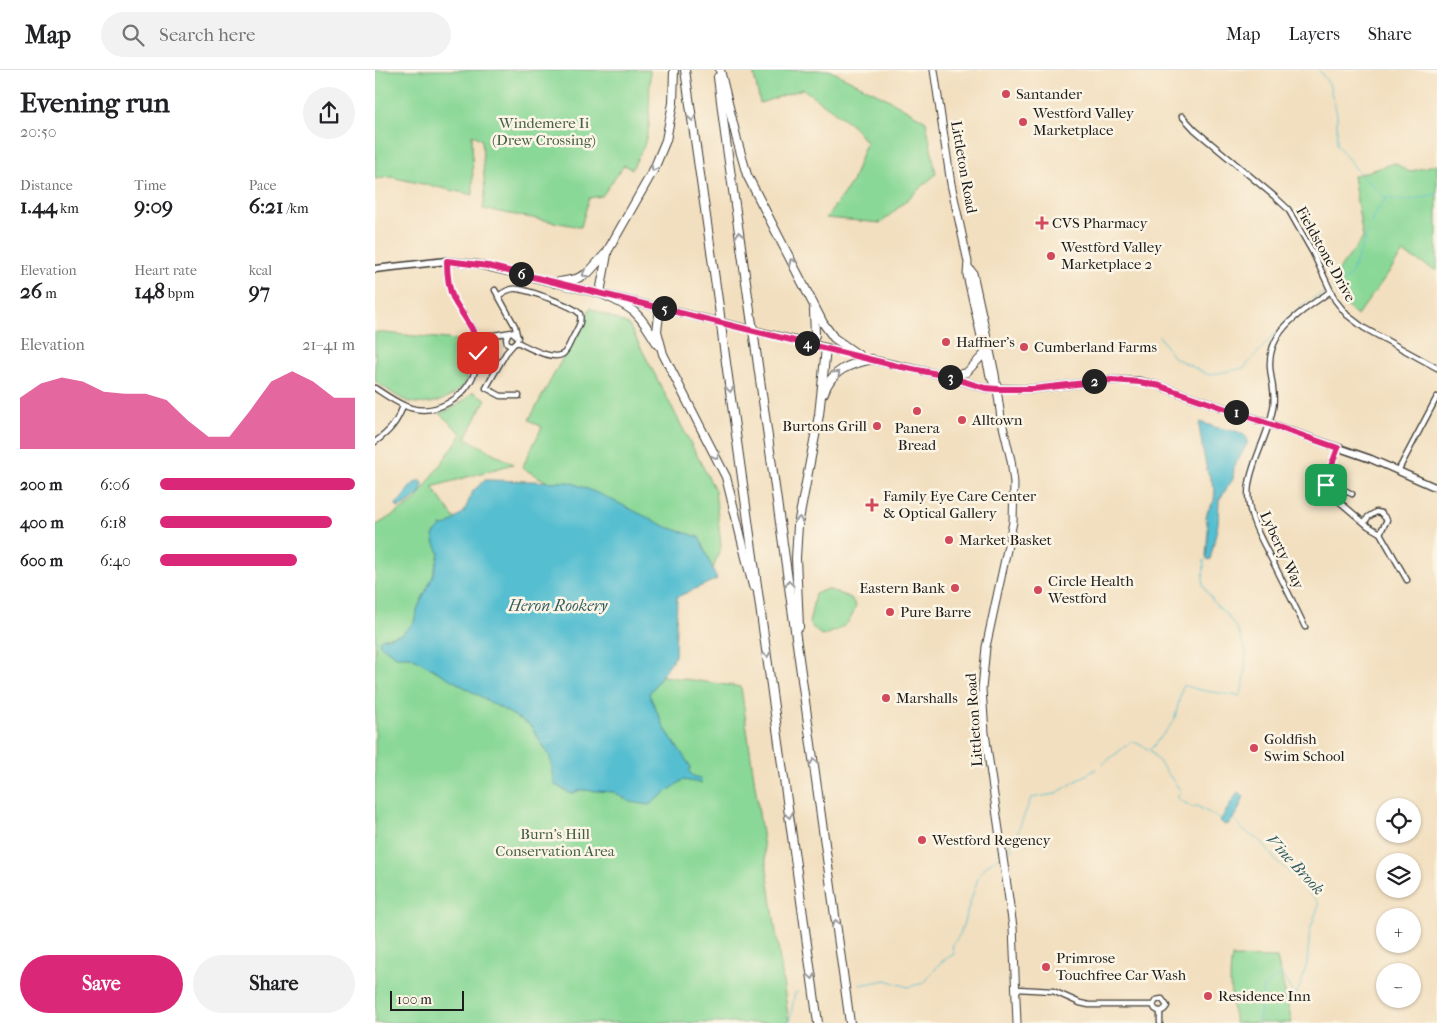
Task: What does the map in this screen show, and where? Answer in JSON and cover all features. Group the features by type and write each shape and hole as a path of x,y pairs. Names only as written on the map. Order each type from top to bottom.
{"highway":[{"path":"555,282 576,279 588,273 607,252 661,154 671,116 674,70"},
{"path":"685,70 818,1023"},
{"path":"719,70 747,175 823,323 834,338 860,356"},
{"path":"719,70 725,134 850,1023"},
{"path":"607,252 600,294 634,310 648,327 726,477 762,623"},
{"path":"811,344 815,335 814,306"},
{"path":"660,308 657,331 661,350"},
{"path":"799,656 796,558 798,525 820,407 826,348"},
{"path":"820,407 825,389 841,368 872,359"}],"main road":[{"name":"Littleton Road","path":"934,70 953,193 995,374 1013,473 1014,514 1007,555 985,647 982,689 985,733 1013,927 1017,1023"},
{"path":"375,269 447,261 476,264 943,375 985,388 1033,389 1111,380 1140,382 1160,386 1338,448 1437,488"},
{"name":"Littleton Road","path":"969,268 967,275 990,376 997,389"},
{"path":"943,375 966,373 985,354"}],"street":[{"name":"Fieldstone Drive","path":"1182,116 1195,130 1274,196 1287,210 1300,228 1340,308 1359,324 1437,368"},
{"path":"375,388 403,406 418,409 437,408 459,396 470,382 477,365 476,338 450,290 447,277 447,261"},
{"path":"493,336 552,356 561,354 566,350 580,324 579,314 572,307 519,289 509,290 498,296"},
{"path":"495,290 516,329 517,335 515,343 506,352 486,388 501,396 519,396"},
{"name":"Lyberty Way","path":"1305,627 1257,529 1248,503 1248,490 1250,476 1274,406 1270,368 1272,346 1294,316 1331,292"},
{"path":"506,352 506,337 512,325 510,319"},
{"path":"476,338 509,333 517,335"},
{"path":"1398,471 1437,397"},
{"path":"375,442 389,431 397,421 403,406"},
{"path":"1338,448 1327,480 1327,488 1330,494 1380,533 1407,580"},
{"path":"1327,480 1352,494"},
{"path":"1365,522 1368,516 1376,512 1381,513 1387,520 1380,533"},
{"path":"1017,989 1053,991 1089,1005 1153,1005 1159,999 1164,1000 1167,1006 1164,1010 1160,1011"},
{"path":"1153,1005 1155,1009 1160,1011"},
{"path":"1160,1011 1160,1023"}],"green space":[{"name":"Windemere Ii (Drew Crossing)","path":"375,70 650,70 649,127 644,146 632,169 624,165 602,196 589,198 581,227 483,209 485,195 482,140 472,134 473,195 391,177 375,179"},
{"path":"753,70 829,70 886,98 926,121 936,174 881,223 826,218 852,182 866,142 851,124 803,89 760,103"},
{"path":"1395,163 1409,172 1437,164 1437,271 1403,253 1357,316 1340,300 1331,280 1363,238 1353,176"},
{"path":"590,308 629,325 715,490 721,546 712,572 522,468 542,427 529,420"},
{"path":"375,332 457,340 467,381 447,398 439,401 422,404 404,400 375,381"},
{"name":"Burn’s Hill Conservation Area","path":"473,392 486,399 466,438 513,464 432,487 515,604 480,650 741,687 789,1023 375,1023 375,526 414,502 462,434 439,413 457,405"},
{"path":"827,589 851,598 856,606 847,623 822,636 809,624 815,594"},
{"path":"1232,957 1277,958 1292,1023 1235,1023 1230,974"}],"water":[{"path":"1200,422 1236,431 1247,438 1247,444 1234,467 1233,479 1219,500 1218,524 1210,560 1206,556 1208,530 1206,517 1214,501 1215,489 1207,470 1199,426"},
{"path":"420,480 423,483 418,496 398,508 396,504 413,484"},
{"name":"Heron Rookery","path":"485,480 570,482 602,495 667,527 699,537 717,579 677,597 675,656 649,694 664,727 691,767 689,771 693,776 700,778 701,783 683,780 649,805 630,802 614,792 581,790 571,794 555,785 550,757 530,725 410,656 396,656 379,644 381,639 402,634 414,622 418,607 433,576 439,553 433,535 441,526 448,525 464,512 473,491"},
{"path":"1238,792 1244,796 1239,809 1230,823 1225,825 1220,821"}],"waterway":[{"path":"1319,70 1329,84 1337,114 1337,145 1357,170 1386,198 1404,201 1437,194"},
{"path":"1331,288 1350,276 1375,214 1386,198"},
{"path":"1159,336 1173,357 1209,375 1244,368 1299,307 1327,290"},
{"path":"1151,749 1174,721 1183,685 1200,690 1240,696 1244,683 1246,651 1237,629 1226,614 1216,605 1203,585 1204,560"},
{"path":"375,640 379,641"},
{"name":"Vine Brook","path":"1103,764 1132,741 1150,750 1181,791 1177,798 1192,807 1197,806 1220,819"},
{"name":"Vine Brook","path":"1007,852 1012,849 1009,842 1015,839 1031,798 1055,794 1096,769"},
{"name":"Vine Brook","path":"1233,819 1240,828 1263,843 1275,860 1298,879 1319,904 1310,930 1307,963 1295,997 1281,973 1263,988 1259,1023"},
{"name":"Vine Brook","path":"860,985 886,980 908,987 924,983 941,962 954,954 952,946 960,934 979,875 988,864 1000,857"},
{"name":"Vine Brook","path":"789,1023 795,993 798,992"}],"place":[{"name":"Santander","path":"1006,94"},
{"name":"Westford Valley Marketplace","path":"1023,122"},
{"name":"CVS Pharmacy","path":"1042,223"},
{"name":"Westford Valley Marketplace 2","path":"1051,256"},
{"name":"Haffner's","path":"946,342"},
{"name":"Cumberland Farms","path":"1024,347"},
{"name":"Panera Bread","path":"917,411"},
{"name":"Alltown","path":"962,420"},
{"name":"Burtons Grill","path":"877,426"},
{"name":"Family Eye Care Center & Optical Gallery","path":"872,505"},
{"name":"Market Basket","path":"949,540"},
{"name":"Eastern Bank","path":"955,588"},
{"name":"Circle Health Westford","path":"1038,590"},
{"name":"Pure Barre","path":"890,612"},
{"name":"Marshalls","path":"886,698"},
{"name":"Goldfish Swim School","path":"1254,748"},
{"name":"Westford Regency","path":"922,840"},
{"name":"Primrose Touchfree Car Wash","path":"1046,967"},
{"name":"Residence Inn","path":"1208,996"}],"route":[{"path":"478,353 474,330 455,302 450,290 447,277 447,261 488,266 897,366 943,375 985,388 1033,389 1123,379 1160,386 1338,448 1327,477 1326,485"}]}
